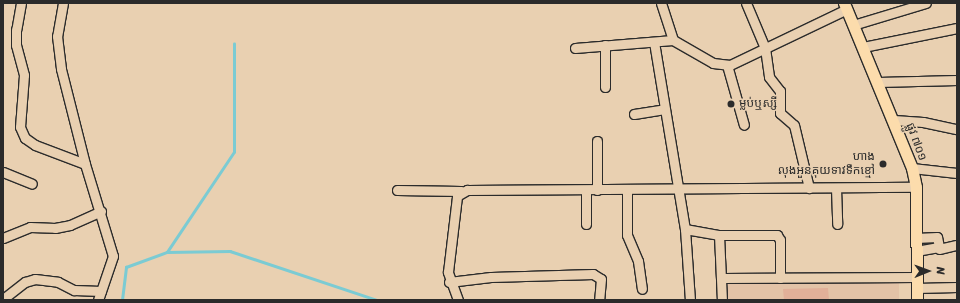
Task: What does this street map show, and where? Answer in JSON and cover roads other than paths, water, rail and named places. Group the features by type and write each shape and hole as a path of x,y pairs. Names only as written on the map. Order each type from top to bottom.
{"main road":[{"name":"ផ្លូវ ៧០១","path":"846,6 894,120 912,168 916,187 917,300"}],"street":[{"path":"21,3 16,30 16,44 24,75 20,127 24,138 35,145 85,164"},
{"path":"3,299 25,282 35,280 58,282 74,290 100,296 113,256 101,210 85,164 61,69 57,36 63,3"},
{"path":"661,3 673,40"},
{"path":"746,3 765,48 769,77 777,85 782,98 780,113 794,125 809,188"},
{"path":"853,25 926,3"},
{"path":"575,48 673,40 713,63 727,65 765,48 846,6"},
{"path":"863,47 957,28"},
{"path":"654,42 685,229 690,300"},
{"path":"605,45 605,87"},
{"path":"727,65 744,125"},
{"path":"878,82 957,80"},
{"path":"634,114 665,109"},
{"path":"894,120 923,122 957,129"},
{"path":"597,141 597,190"},
{"path":"912,168 957,173"},
{"path":"3,172 32,184"},
{"path":"397,190 678,190 916,187"},
{"path":"836,188 837,224"},
{"path":"586,190 586,224"},
{"path":"627,190 627,235 638,261 642,289"},
{"path":"458,300 449,282 457,196 461,191"},
{"path":"3,238 30,227 55,228 70,224 101,210"},
{"path":"685,229 720,235 777,235 780,240 780,278"},
{"path":"720,235 722,300"},
{"path":"916,238 937,237 939,249"},
{"path":"916,251 939,249 957,245"},
{"path":"449,282 490,277 593,274 601,279 599,300"},
{"path":"722,278 916,282 957,287"}],"waterway":[{"path":"167,252 234,152 234,44"},
{"path":"122,300 126,267 167,252 230,251 377,300"}],"place":[{"name":"ម្លប់ឬស្សី","path":"731,104"},
{"name":"ហាង លុងអួនគុយទាវទឹកខ្មៅ","path":"883,164"}]}
